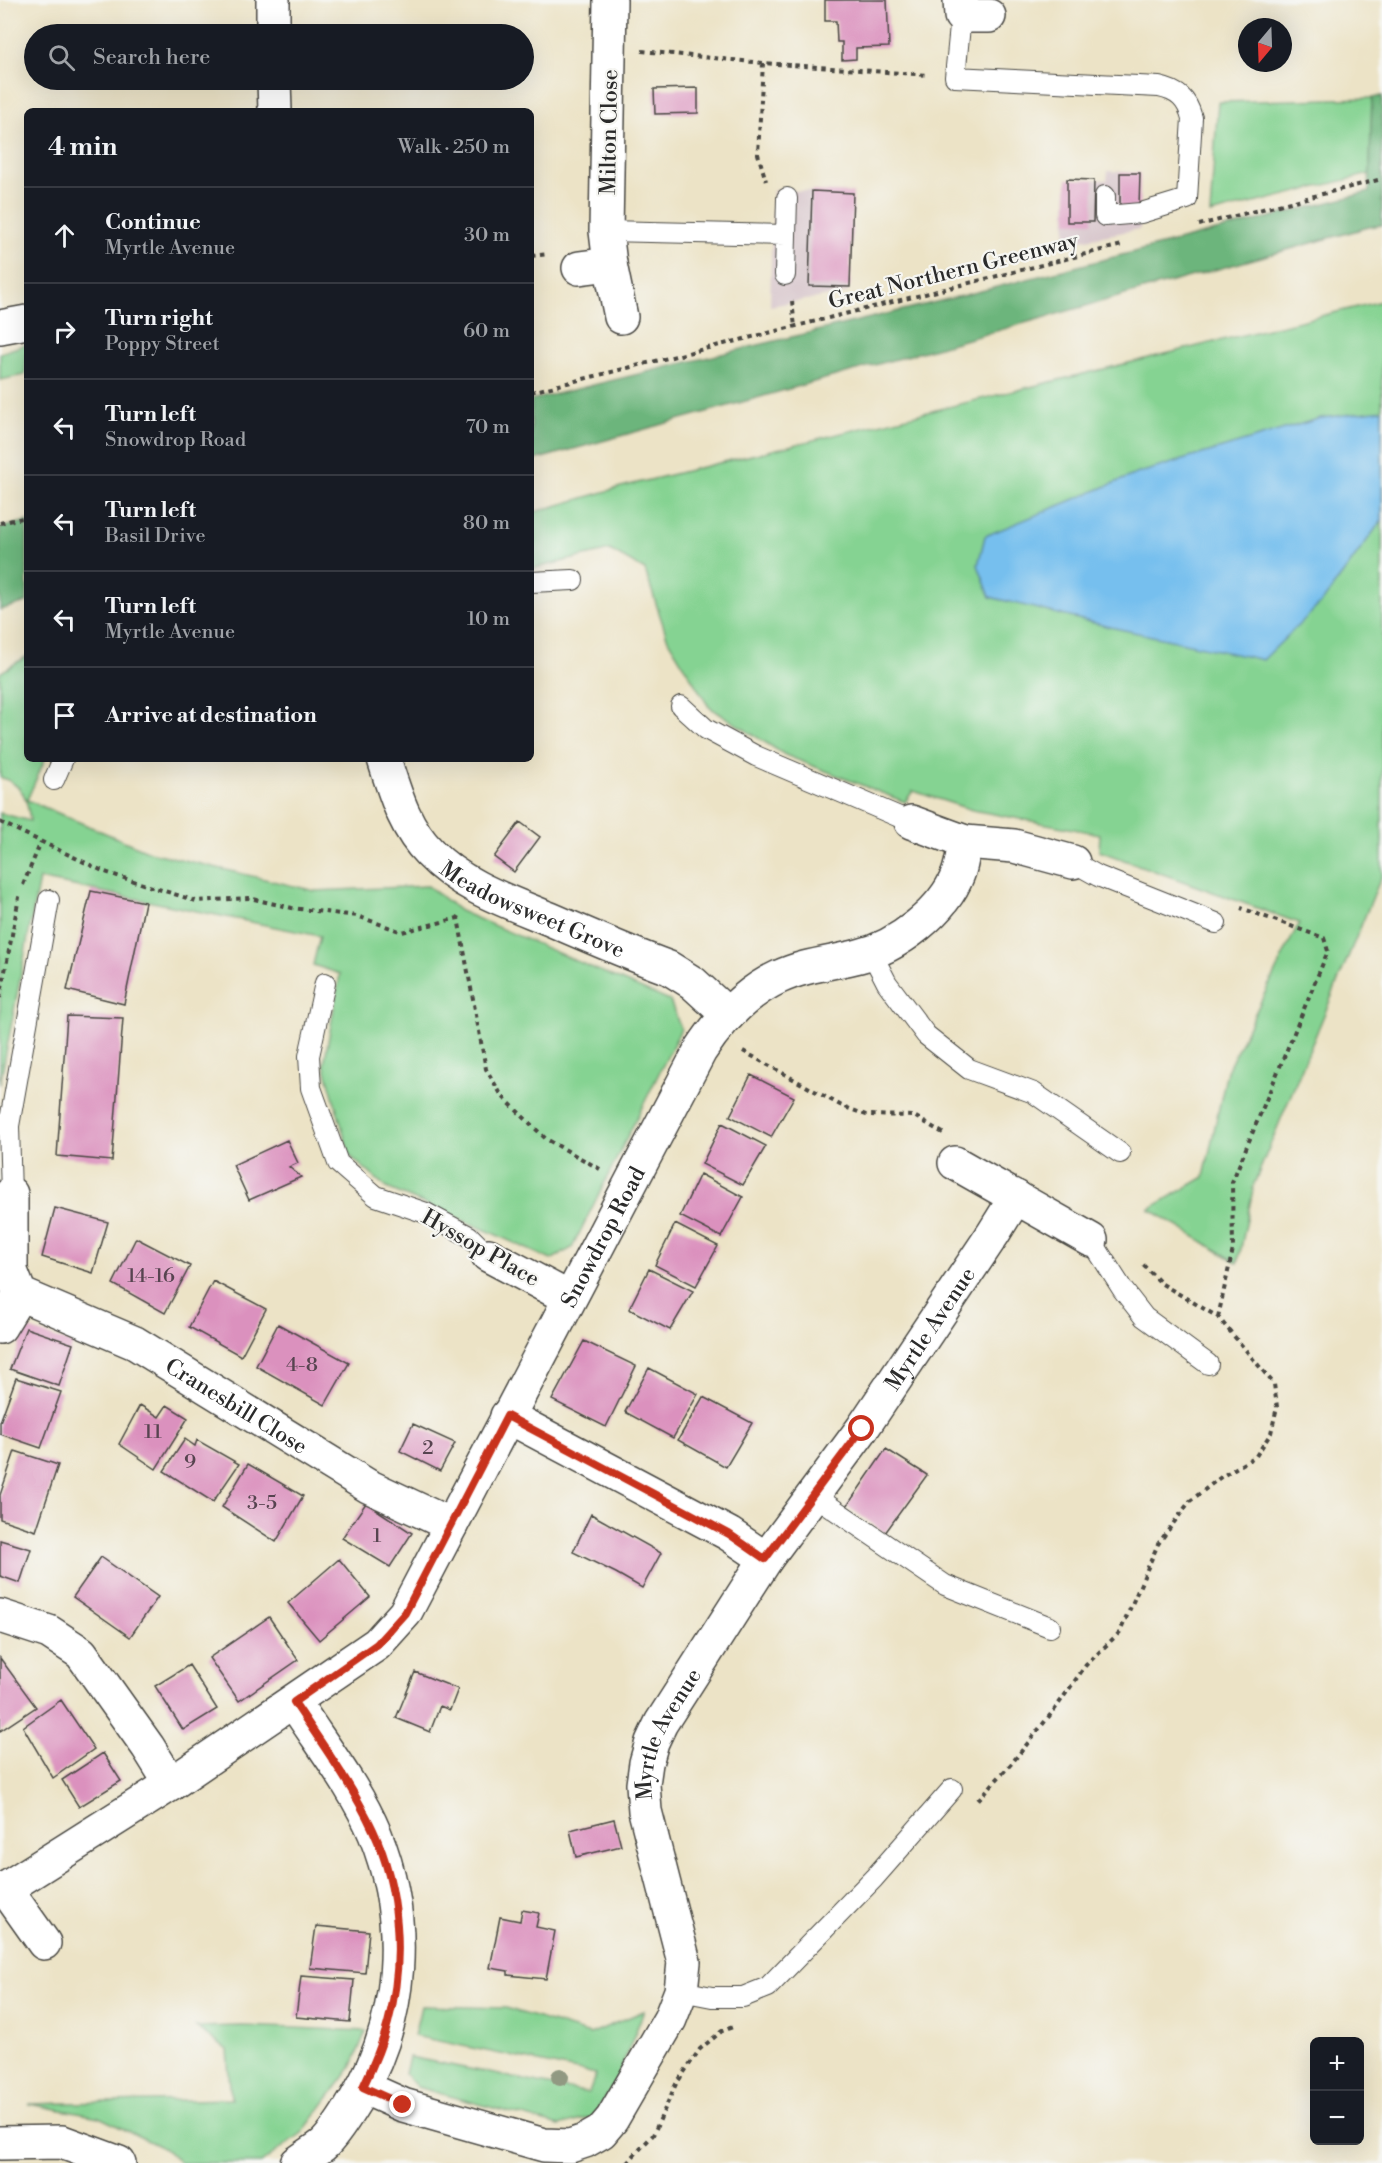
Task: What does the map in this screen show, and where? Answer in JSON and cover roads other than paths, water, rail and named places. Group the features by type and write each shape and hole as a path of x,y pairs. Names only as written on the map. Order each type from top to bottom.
{"street":[{"path":"273,0 273,24"},
{"name":"Milton Close","path":"610,0 606,231 595,266 621,317"},
{"path":"274,90 275,108"},
{"path":"0,327 24,322"},
{"name":"Meadowsweet Grove","path":"385,762 399,806 423,845 445,867 495,896 669,968 693,983 721,1022"},
{"path":"911,822 965,842 1014,846 1073,862"},
{"name":"Snowdrop Road","path":"3,1890 129,1812 377,1644 405,1613 700,1051 721,1022 752,993 778,978 807,966 861,956 906,934 926,918 944,898 958,874 965,842"},
{"path":"950,1148 1016,1197 1091,1240"},
{"path":"0,1327 20,1294 11,1271 11,1194"},
{"name":"Myrtle Avenue","path":"363,2087 403,2105 544,2145 571,2155 601,2132 612,2119 670,2019 681,1991 684,1962 645,1811 643,1784 652,1742 661,1723 765,1559 862,1429 987,1244 1016,1197"},
{"name":"Hyssop Place","path":"488,1255 569,1298"},
{"name":"Cranesbill Close","path":"20,1294 135,1343 368,1486 451,1525"},
{"path":"507,1416 729,1534 765,1559"},
{"path":"0,1616 49,1632 81,1653 148,1747 171,1784"},
{"path":"294,1702 357,1798 374,1833 387,1870 395,1908 398,1948 389,2021 378,2055 363,2087 345,2116 323,2144 297,2163"},
{"path":"3,1890 44,1943"},
{"path":"0,2143 62,2142 119,2163"}],"lane":[{"path":"970,10 955,77 1159,87 1172,90 1189,105 1192,118 1187,199 1142,213 1105,216 1105,196"},
{"path":"785,275 787,198"},
{"path":"606,231 786,235"},
{"path":"534,582 573,580"},
{"path":"681,706 706,729 756,756 911,822"},
{"path":"54,780 62,762"},
{"path":"1073,862 1098,876 1216,923"},
{"path":"11,1194 9,1126 49,900"},
{"path":"871,952 887,983 926,1035 934,1042 969,1069 1034,1094 1120,1153"},
{"name":"Hyssop Place","path":"325,983 309,1056 311,1088 338,1163 376,1196 426,1213 469,1236 488,1255"},
{"path":"1091,1240 1123,1290 1144,1317 1208,1364"},
{"path":"813,1495 945,1585 1050,1627"},
{"path":"681,1991 712,1997 743,1997 768,1987 874,1878 952,1789"}],"water":[{"path":"1382,410 1382,520 1323,601 1263,660 1110,627 990,597 978,565 985,536 1136,474 1321,418"}]}
